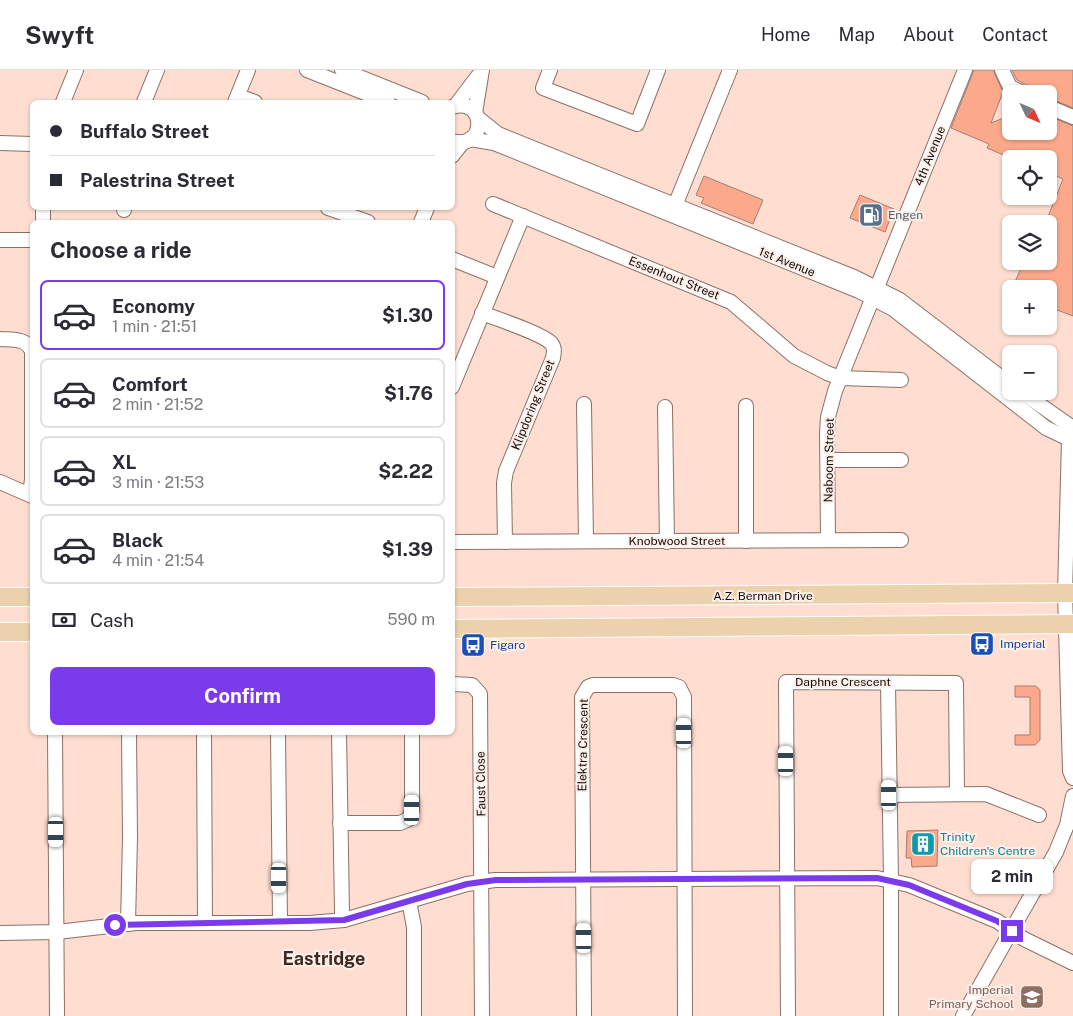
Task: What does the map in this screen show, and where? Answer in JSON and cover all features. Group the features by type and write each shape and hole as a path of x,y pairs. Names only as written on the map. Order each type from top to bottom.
{"main road":[{"name":"A.Z. Berman Drive","path":"455,597 950,596 1069,593"},
{"path":"0,597 30,597"},
{"path":"455,629 1069,625"},
{"path":"0,632 30,632"}],"street":[{"path":"64,100 76,70"},
{"path":"145,100 157,70"},
{"path":"237,99 248,70"},
{"path":"307,70 383,100"},
{"path":"342,70 417,100"},
{"path":"550,70 542,88 637,124 658,70"},
{"path":"673,210 730,70"},
{"name":"4th Avenue","path":"874,293 965,70"},
{"path":"1002,70 1009,85"},
{"path":"455,105 482,71"},
{"path":"455,152 462,141 478,131 477,115 482,71"},
{"name":"1st Avenue","path":"455,106 467,106 498,134 673,210 874,293 900,300 1002,378"},
{"path":"1058,111 1073,117"},
{"name":"1st Avenue","path":"462,141 494,143 673,210"},
{"path":"0,142 30,144"},
{"name":"Essenhout Street","path":"493,204 731,302 794,356 840,378"},
{"path":"335,210 363,220"},
{"path":"455,380 522,216"},
{"path":"0,240 30,240"},
{"path":"455,260 497,277"},
{"name":"1st Avenue","path":"874,293 1046,428 1072,434"},
{"name":"Naboom Street","path":"828,540 828,417 840,378 874,293"},
{"name":"Klipdoring Street","path":"482,314 542,337 551,343 554,351 553,358 506,471 504,483 505,542"},
{"path":"0,340 21,340 30,347"},
{"path":"840,378 901,380"},
{"path":"1031,400 1072,434 1069,625 1070,771 1073,778"},
{"path":"584,404 586,541"},
{"path":"746,406 746,541"},
{"path":"665,407 667,542"},
{"path":"828,460 901,460"},
{"path":"0,482 30,494"},
{"name":"Knobwood Street","path":"455,542 901,540"},
{"name":"Daphne Crescent","path":"787,879 786,682 956,683 957,794"},
{"path":"888,683 891,880 890,1016"},
{"name":"Faust Close","path":"455,684 466,684 475,687 480,694 482,1016"},
{"name":"Elektra Crescent","path":"583,880 584,692 593,685 664,685 679,687 684,697 686,879"},
{"path":"56,735 56,1016"},
{"path":"128,924 130,837 129,735"},
{"path":"204,735 205,922"},
{"path":"278,735 280,922"},
{"path":"338,735 342,912 344,920"},
{"path":"340,823 400,823 409,819 412,810 412,735"},
{"path":"889,795 993,795 1039,815"},
{"path":"963,1016 1056,852 1067,825 1073,796"},
{"path":"685,1016 686,879"},
{"path":"787,879 788,1016"},
{"path":"0,933 57,932 128,924 344,920 467,884 496,880 891,880 909,885 997,921 1073,963"},
{"path":"583,880 584,1016"},
{"path":"409,902 414,927 414,1016"}],"building":[{"path":"974,70 993,70 1002,90 1002,95 991,123 1002,119 1002,140 1058,140 1058,120 1073,126 1073,316 1057,310 1057,280 1016,280 1020,270 1057,270 1057,215 1049,215 1053,205 1057,205 1057,194 1063,179 1057,176 1057,150 1002,150 1002,154 987,148 989,144 951,128"},
{"path":"1012,70 1073,70 1073,108 1058,102 1058,85 1027,85 1017,80"},
{"path":"704,176 763,200 753,224 701,203 704,198 696,195"},
{"path":"860,195 894,209 885,232 850,218"},
{"path":"1015,686 1036,686 1040,690 1040,740 1035,745 1015,745 1015,735 1030,735 1030,697 1015,697"},
{"name":"Trinity Children's Centre","path":"938,830 937,866 912,867 911,858 906,858 907,831"}],"place":[{"name":"Engen","path":"871,215"},
{"name":"Imperial","path":"982,644"},
{"name":"Figaro","path":"473,645"},
{"name":"Trinity Children's Centre","path":"923,844"},
{"name":"Imperial Primary School","path":"1032,997"}],"district":[{"name":"Eastridge","path":"324,958"}],"route":[{"path":"115,925 205,922 326,922 344,920 467,884 496,880 877,878 909,885 997,921 1012,931"}]}
